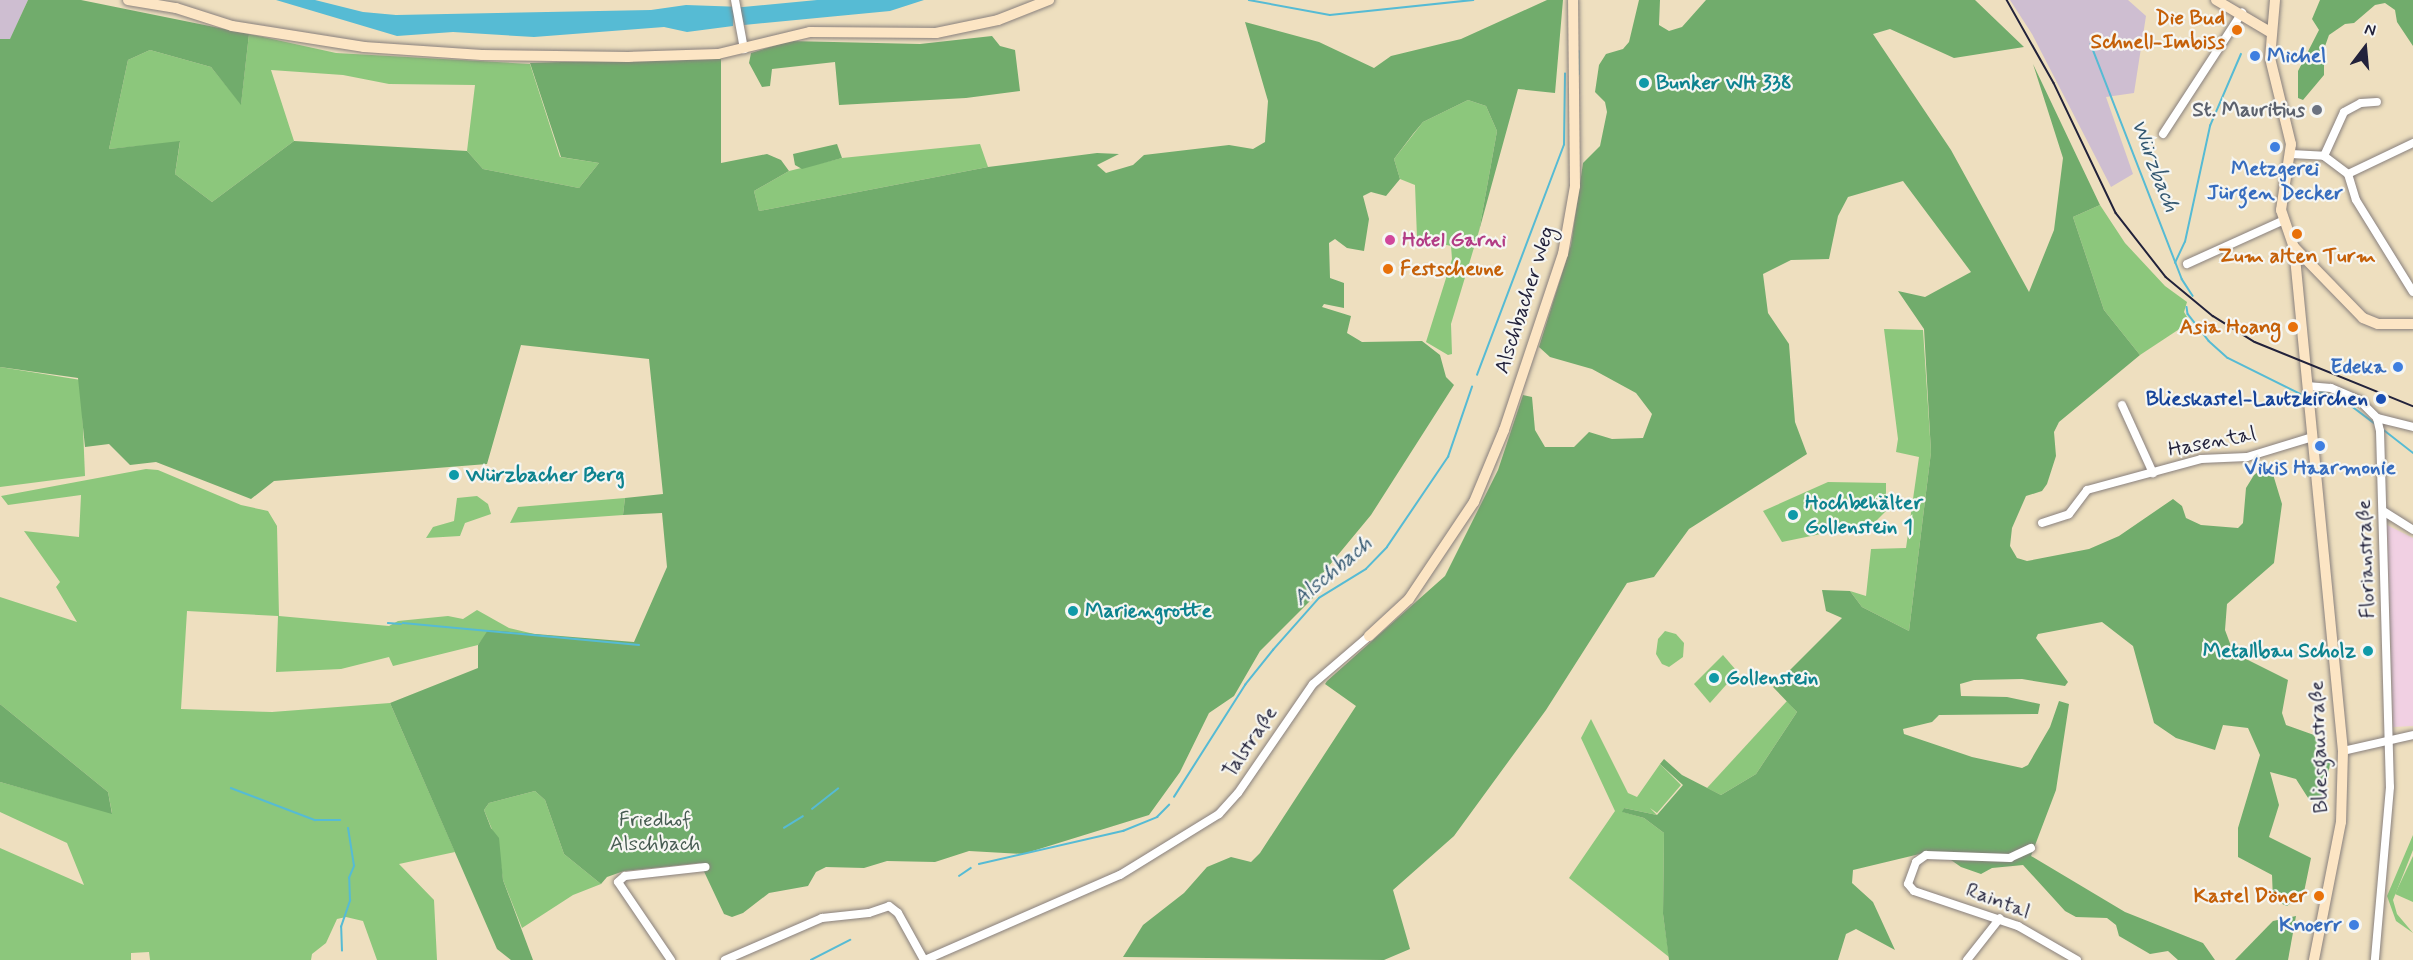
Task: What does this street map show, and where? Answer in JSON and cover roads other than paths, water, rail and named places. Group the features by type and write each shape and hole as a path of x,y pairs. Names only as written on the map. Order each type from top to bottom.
{"main road":[{"path":"128,0 156,2 232,26 327,43 414,52 651,57 698,56 744,49 810,32 936,33 998,20 1049,0"},
{"name":"Alschbacher Weg","path":"1504,430 1563,254 1573,209 1573,0"},
{"path":"2216,0 2270,32"},
{"path":"2275,0 2270,32 2271,67 2290,133 2291,154 2281,200 2282,221 2294,247 2363,318 2378,324 2413,324"},
{"path":"2242,14 2272,18"},
{"name":"Bliesgaustraße","path":"2294,247 2343,751 2341,822 2314,960"},
{"path":"2297,276 2305,268 2315,268"},
{"name":"Talstraße","path":"1369,636 1409,598 1448,545 1484,482 1504,430"}],"street":[{"path":"735,1 744,49"},
{"path":"2163,134 2242,14"},
{"path":"2324,156 2344,112 2361,103 2377,102"},
{"path":"2348,174 2413,143"},
{"path":"2291,154 2324,156 2348,174 2356,200 2413,292"},
{"path":"2187,264 2282,221"},
{"path":"2307,386 2351,395 2379,424 2413,427"},
{"name":"Hasental","path":"2122,405 2153,473"},
{"name":"Florianstraße","path":"2375,960 2388,817 2389,743 2379,424"},
{"name":"Hasental","path":"2042,523 2069,514 2087,490 2201,459 2247,457 2313,437"},
{"path":"2383,511 2413,530"},
{"name":"Talstraße","path":"928,959 1120,875 1219,814 1238,794 1313,684 1369,636"},
{"path":"2343,751 2389,743 2413,735"},
{"name":"Raintal","path":"2031,848 2010,858 1926,855 1916,862 1908,881 1914,891 2000,918 2077,960"},
{"path":"672,960 618,882 625,876 705,867"},
{"path":"725,960 822,918 868,913 889,906 898,913 928,959"},
{"path":"1967,960 2000,918"}],"water":[{"path":"276,0 315,0 363,12 396,15 651,10 686,5 743,7 817,0 924,0 890,11 744,25 741,13 734,13 733,26 687,32 664,27 534,37 453,32 397,36"}],"waterway":[{"name":"Würzbach","path":"1249,0 1330,15 1473,0"},
{"name":"Würzbach","path":"2091,44 2182,279 2193,296"},
{"name":"Alschbach","path":"1579,51 1579,74"},
{"path":"2175,263 2185,242 2210,126 2241,54"},
{"name":"Alschbach","path":"1477,375 1564,145 1565,74"},
{"name":"Würzbach","path":"2187,307 2188,314 2209,341 2228,358 2301,394"},
{"name":"Alschbach","path":"1174,797 1245,685 1273,650 1319,598 1366,569 1387,547 1448,457 1472,387"},
{"name":"Würzbach","path":"2316,394 2323,392 2345,401 2375,424"},
{"name":"Würzbach","path":"2384,430 2413,453"},
{"path":"388,623 401,624"},
{"path":"403,623 639,645"},
{"path":"231,788 315,820 340,820"},
{"path":"812,809 838,789"},
{"name":"Alschbach","path":"979,864 1123,831 1157,817 1169,805"},
{"path":"784,828 803,816"},
{"path":"342,951 341,927 350,901 349,878 354,866 348,828"},
{"name":"Alschbach","path":"959,876 971,868"},
{"name":"Alschbach","path":"811,960 850,940"}],"railway":[{"path":"2007,0 2054,83 2116,213 2166,277 2213,316 2255,342 2413,406"}],"place":[{"name":"Die Bud Schnell-Imbiss","path":"2237,30"},
{"name":"Michel","path":"2255,56"},
{"name":"Bunker WH 338","path":"1644,83"},
{"name":"St. Mauritius","path":"2317,110"},
{"name":"Metzgerei Jürgen Decker","path":"2275,147"},
{"name":"Zum alten Turm","path":"2297,234"},
{"name":"Hotel Garni","path":"1390,240"},
{"name":"Festscheune","path":"1388,269"},
{"name":"Asia Hoang","path":"2293,327"},
{"name":"Edeka","path":"2398,367"},
{"name":"Blieskastel-Lautzkirchen","path":"2381,399"},
{"name":"Vikis Haarmonie","path":"2320,446"},
{"name":"Würzbacher Berg","path":"454,475"},
{"name":"Hochbehälter Gollenstein 1","path":"1793,515"},
{"name":"Mariengrotte","path":"1073,611"},
{"name":"Metallbau Scholz","path":"2368,651"},
{"name":"Gollenstein","path":"1714,678"},
{"name":"Kastel Döner","path":"2319,896"},
{"name":"Knoerr","path":"2354,925"}],"park label":[{"name":"Friedhof Alschbach","path":"655,832"}]}
